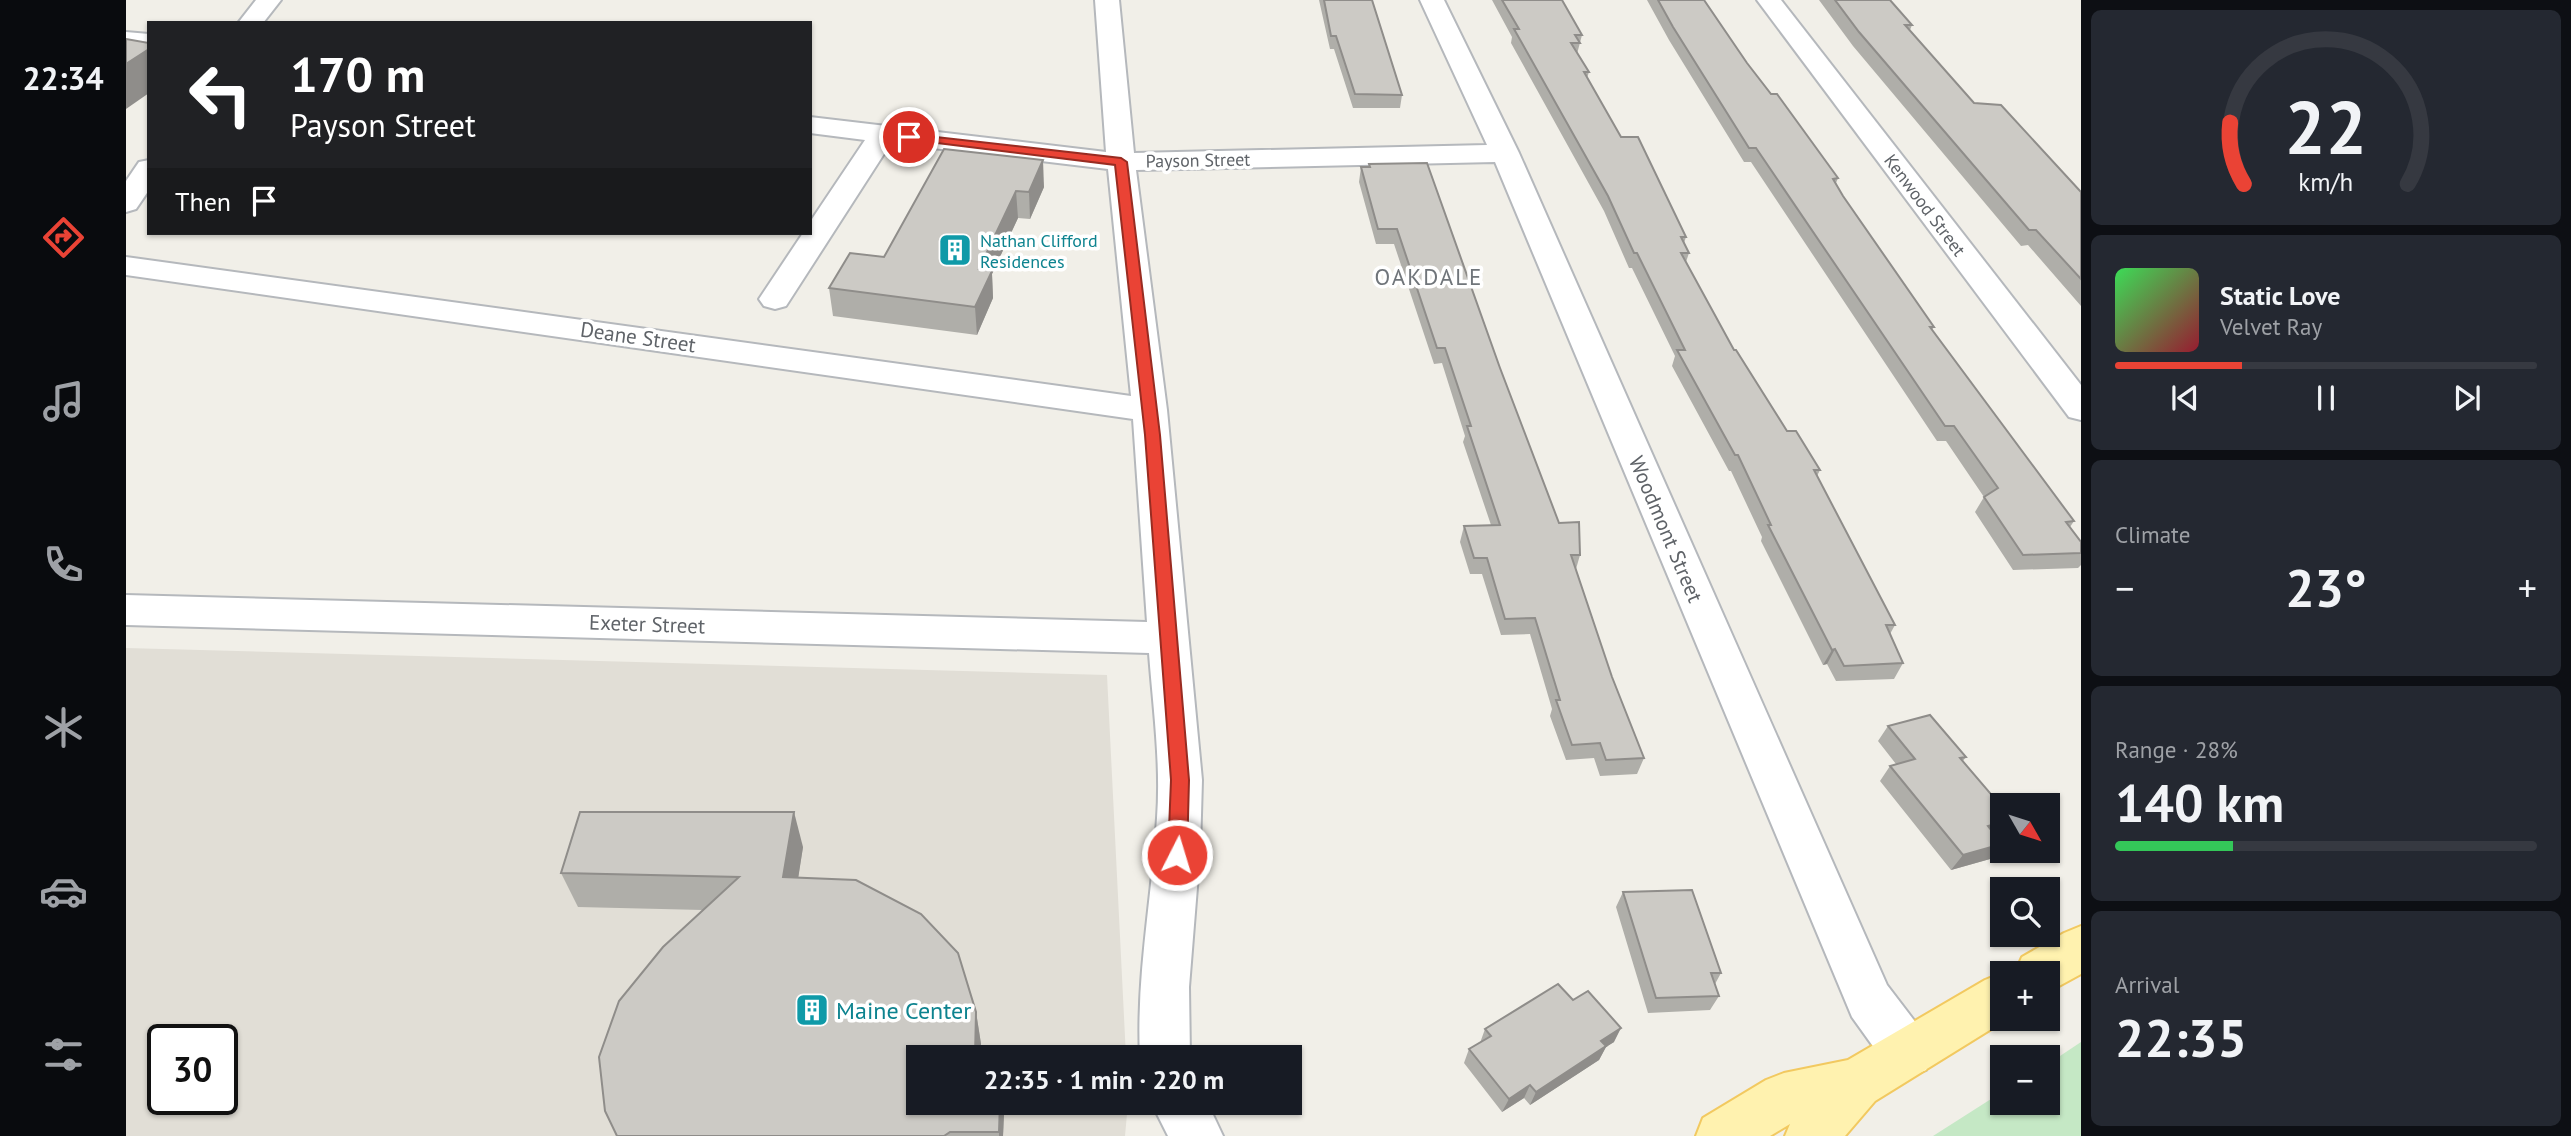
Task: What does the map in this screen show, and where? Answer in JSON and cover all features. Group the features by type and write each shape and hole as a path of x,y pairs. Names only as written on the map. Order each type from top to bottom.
{"main road":[{"path":"2059,961 2081,948"},
{"path":"1811,1136 1857,1083 1990,1003"},
{"path":"1722,1136 1784,1098 1857,1083"}],"street":[{"path":"252,21 269,0"},
{"path":"1107,0 1121,162 1150,410 1181,807 1162,972 1165,1045"},
{"name":"Woodmont Street","path":"1432,0 1504,153 1869,1001 1908,1053"},
{"name":"Kenwood Street","path":"1769,0 2081,409"},
{"path":"126,40 147,42"},
{"name":"Payson Street","path":"812,125 1121,162 1504,153"},
{"path":"775,299 883,134"},
{"path":"126,203 147,171"},
{"name":"Deane Street","path":"126,266 1150,410"},
{"name":"Exeter Street","path":"126,610 1169,638"},
{"path":"1170,1115 1171,1136"},
{"path":"1185,1115 1197,1136"}],"shaded area":[{"path":"126,648 1107,675 1125,1045 906,1045 906,1115 1127,1115 1125,1136 126,1136"}],"green space":[{"path":"2081,1042 2081,1136 1933,1136 1990,1100 1990,1115 2060,1115 2060,1056"}],"building":[{"path":"1324,0 1372,0 1402,95 1355,94 1336,36 1331,36"},
{"path":"1502,0 1562,0 1582,35 1575,35 1580,43 1571,43 1589,72 1584,72 1621,137 1638,137 1686,237 1681,237 1689,253 1681,253 1734,350 1787,431 1796,431 1820,470 1814,470 1895,625 1886,625 1903,663 1844,666 1835,649 1832,650 1768,525 1771,525 1738,455 1735,455 1677,350 1685,350 1637,253 1634,253 1608,196 1514,29 1519,29"},
{"path":"1658,0 1704,0 1771,94 1777,94 1838,178 1833,179 1843,196 1934,327 1930,327 2074,521 2066,522 2081,542 2081,553 2023,555 1984,497 1998,488 1954,426 1945,426 1756,148 1749,148"},
{"path":"1835,0 1890,0 1912,25 1905,25 1974,103 2001,105 2081,192 2081,279 2036,230 2029,230 1859,32"},
{"path":"126,39 147,43 147,50 126,64"},
{"name":"Nathan Clifford Residences","path":"944,149 1043,160 1029,192 1016,191 979,269 992,271 975,307 829,288 850,253 884,257"},
{"path":"1427,163 1559,523 1579,522 1580,555 1571,555 1612,677 1644,758 1606,760 1600,743 1572,745 1556,700 1560,700 1535,618 1505,619 1487,558 1474,558 1464,526 1500,525 1467,426 1471,426 1445,348 1437,348 1397,229 1378,229 1361,167 1370,167 1369,164"},
{"path":"1930,715 1966,757 1960,758 1990,793 1990,847 1963,855 1890,766 1915,759 1888,726"},
{"name":"Maine Center","path":"580,812 794,812 783,877 856,880 921,914 958,953 976,1012 975,1045 906,1045 906,1115 1000,1115 999,1132 950,1132 944,1136 617,1136 605,1111 599,1057 619,1001 663,947 739,877 561,873"},
{"path":"1692,890 1721,973 1711,973 1719,996 1656,998 1623,892"},
{"path":"1558,984 1573,1000 1588,991 1621,1028 1601,1041 1606,1046 1536,1092 1530,1085 1509,1099 1469,1049 1491,1036 1485,1029"}],"place":[{"name":"Nathan Clifford Residences","path":"955,250"},
{"name":"Maine Center","path":"812,1010"}],"district":[{"name":"OAKDALE","path":"1429,276"}],"route":[{"path":"909,137 1121,162 1153,435 1180,780 1180,833 1177,855"}]}
